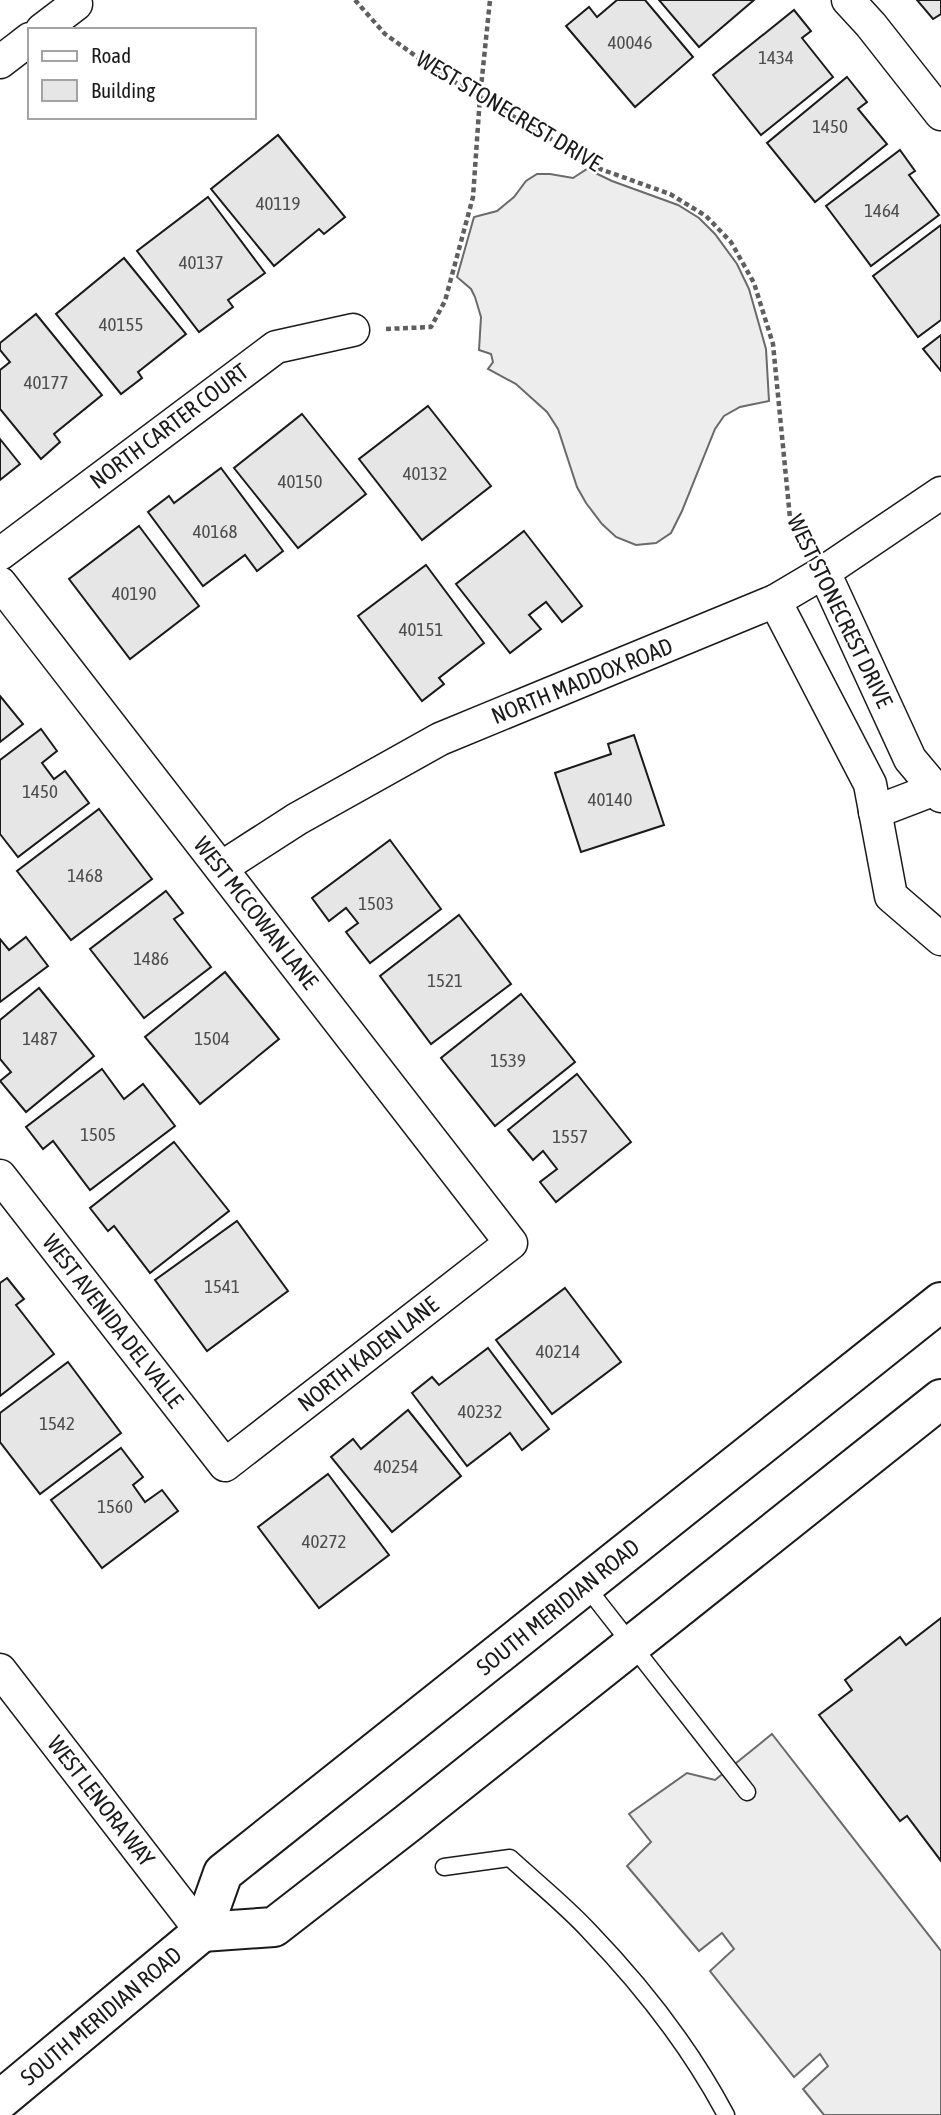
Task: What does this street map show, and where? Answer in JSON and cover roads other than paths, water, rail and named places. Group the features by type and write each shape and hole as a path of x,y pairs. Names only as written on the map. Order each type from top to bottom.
{"street":[{"path":"848,0 941,114"},
{"path":"44,28 75,2"},
{"path":"0,62 28,41"},
{"name":"NORTH CARTER COURT","path":"0,554 275,346 353,330"},
{"name":"NORTH MADDOX ROAD","path":"221,868 297,819 440,739 775,601 824,572 941,493"},
{"name":"WEST STONECREST DRIVE","path":"824,572 910,759 938,793"},
{"name":"WEST MCCOWAN LANE","path":"0,583 511,1242"},
{"path":"775,601 870,784 891,896 941,939"},
{"path":"875,812 938,793"},
{"name":"WEST AVENIDA DEL VALLE","path":"0,1176 225,1465"},
{"name":"NORTH KADEN LANE","path":"225,1465 511,1242"},
{"name":"SOUTH MERIDIAN ROAD","path":"0,2100 202,1932 223,1874 941,1302"},
{"name":"SOUTH MERIDIAN ROAD","path":"202,1932 274,1927 941,1398"},
{"name":"WEST LENORA WAY","path":"0,1670 202,1932"}],"lane":[{"path":"585,1585 747,1792"},
{"path":"444,1867 510,1858 588,1930 656,2007 716,2095 726,2115"}]}
